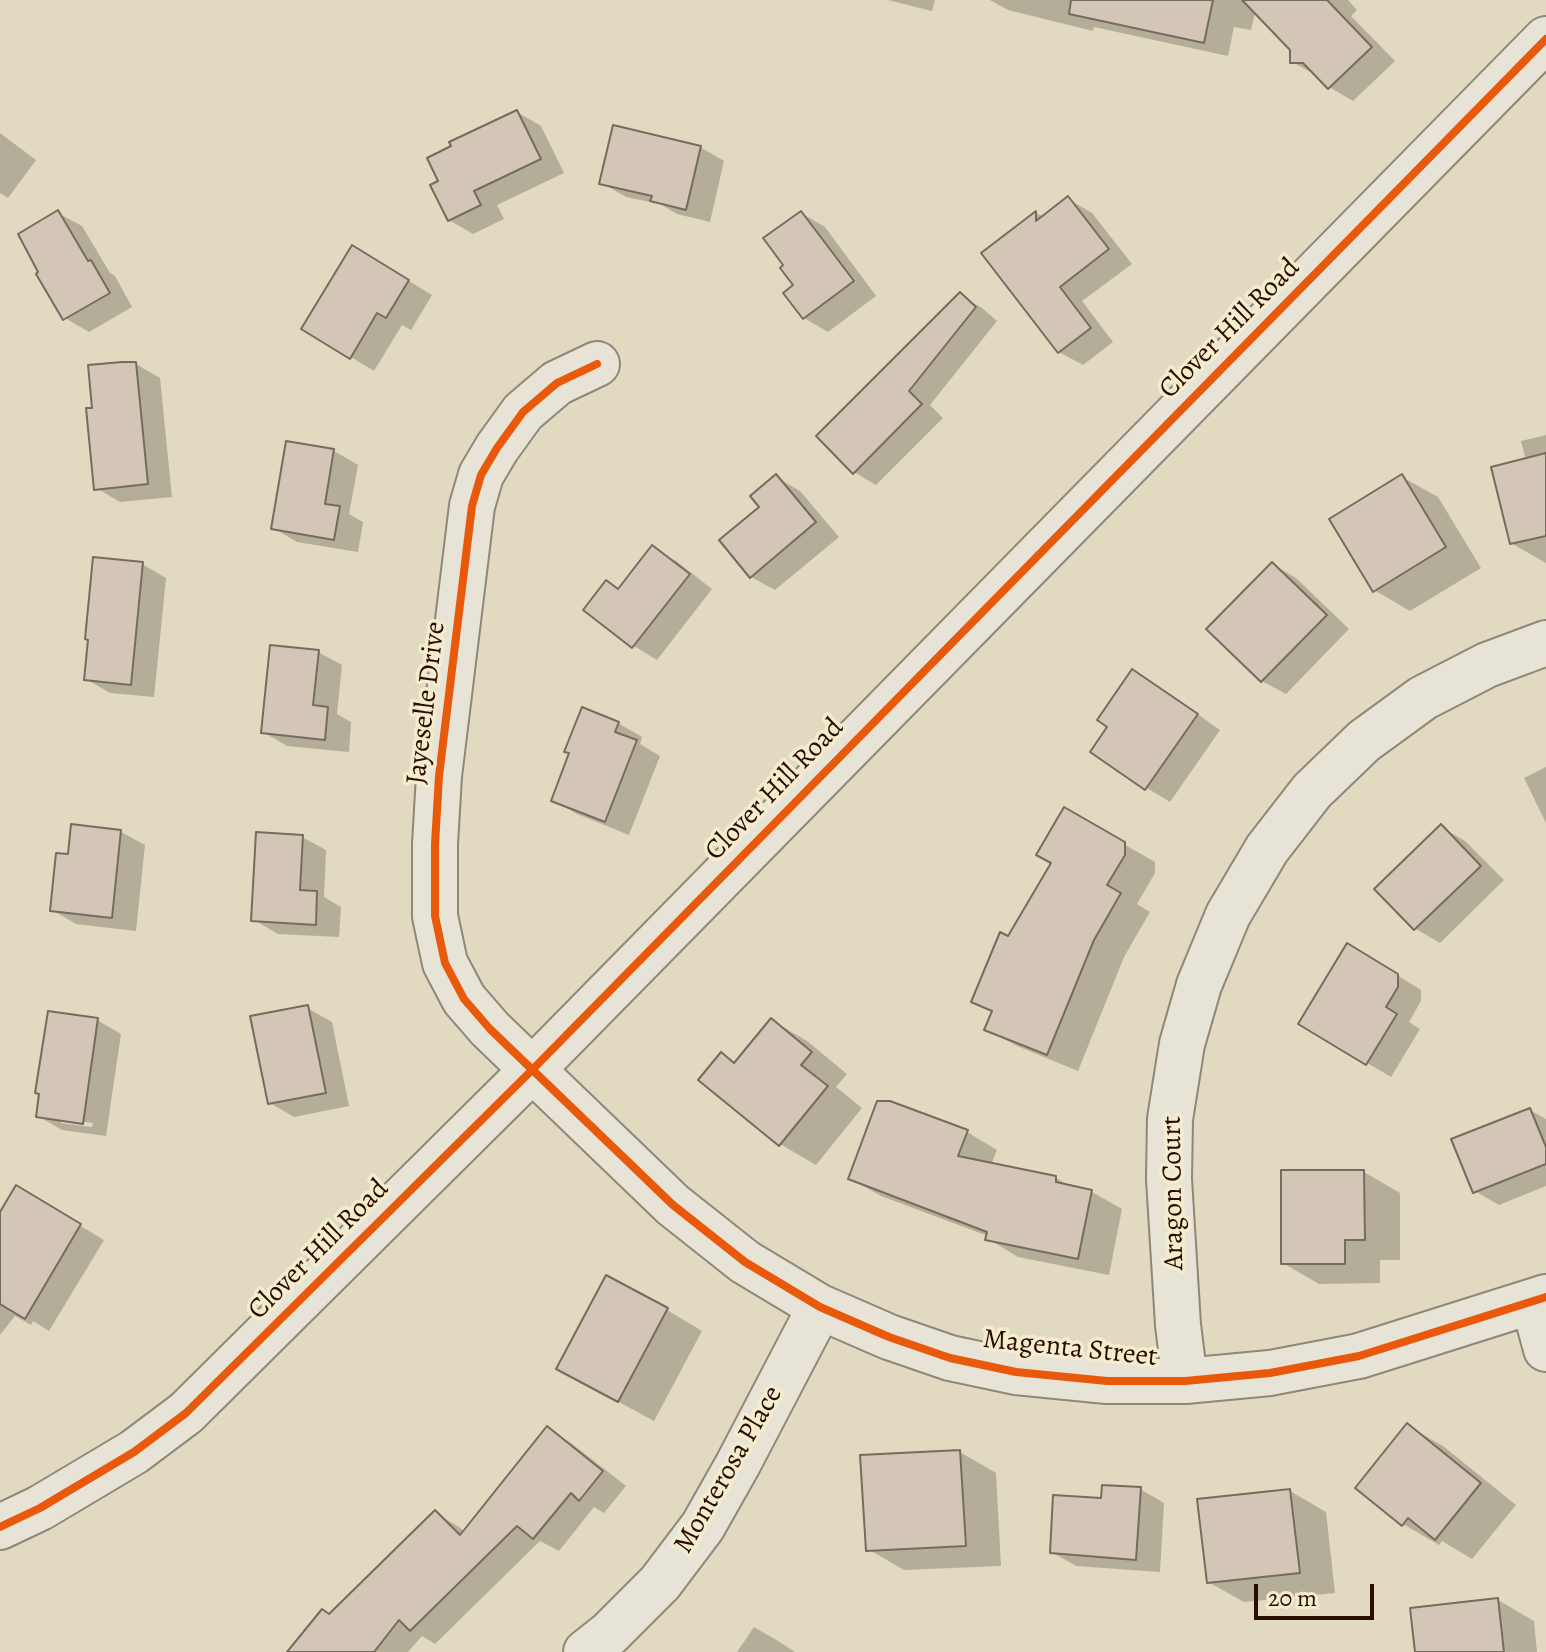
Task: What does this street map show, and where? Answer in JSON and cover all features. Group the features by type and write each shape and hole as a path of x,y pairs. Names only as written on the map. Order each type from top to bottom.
{"street":[{"name":"Clover Hill Road","path":"0,1527 40,1508 121,1460 186,1413 532,1070 1546,39"},
{"name":"Jayeselle Drive","path":"532,1070 464,999 445,963 435,916 439,776 472,506 481,475 523,412 557,383 597,364"},
{"name":"Aragon Court","path":"1185,1381 1178,1325 1169,1179 1170,1119 1182,1044 1199,985 1228,915 1267,849 1312,791 1364,741 1423,698 1487,665 1546,643"},
{"name":"Magenta Street","path":"532,1070 673,1205 745,1262 820,1307 889,1337 950,1358 1016,1372 1107,1381 1185,1381 1270,1373 1359,1356 1539,1299"},
{"path":"1539,1299 1546,1349"},
{"name":"Monterosa Place","path":"586,1652 610,1633 660,1583 703,1526 820,1307"}],"building":[{"path":"1071,0 1213,0 1204,43 1069,14"},
{"path":"1242,0 1327,0 1372,47 1328,89 1303,63 1290,63 1290,50"},
{"path":"517,110 541,159 474,191 481,205 448,221 430,185 438,181 427,158 451,146 449,142"},
{"path":"613,125 701,146 686,210 650,201 652,196 599,184"},
{"path":"1068,196 1109,249 1060,287 1091,328 1058,353 981,253 1036,211 1036,221"},
{"path":"58,210 110,293 63,320 36,274 38,272 18,234"},
{"path":"801,211 854,281 803,319 783,293 793,285 763,238"},
{"path":"352,245 409,280 386,318 377,313 350,359 301,329"},
{"path":"960,292 976,307 909,391 922,404 853,474 816,436"},
{"path":"136,362 148,484 94,490 86,408 92,408 88,365"},
{"path":"286,441 334,449 325,504 340,506 334,540 271,529"},
{"path":"1546,453 1546,536 1510,544 1491,467"},
{"path":"776,474 816,522 750,578 719,540 759,507 750,496"},
{"path":"1402,474 1446,547 1373,592 1329,519"},
{"path":"652,545 690,574 632,648 583,610 606,580 618,589"},
{"path":"93,557 143,562 131,685 84,680"},
{"path":"1272,562 1327,615 1261,682 1206,629"},
{"path":"270,645 319,650 313,705 328,707 325,740 261,733"},
{"path":"1132,669 1198,714 1145,790 1090,752 1107,727 1097,720"},
{"path":"582,707 619,722 615,732 637,740 605,822 551,801 569,753 564,752"},
{"path":"1064,807 1125,842 1125,855 1107,885 1121,893 1094,940 1047,1055 984,1030 992,1011 971,1002 1000,932 1008,936 1051,863 1036,855"},
{"path":"71,824 121,830 112,918 50,911 56,853 68,854"},
{"path":"1441,824 1481,866 1414,930 1374,889"},
{"path":"256,832 303,835 300,890 317,891 316,925 251,921"},
{"path":"1347,943 1398,974 1398,987 1386,1007 1397,1014 1366,1065 1298,1024"},
{"path":"308,1005 326,1093 268,1104 250,1016"},
{"path":"48,1011 98,1018 83,1124 36,1117 39,1094 35,1093"},
{"path":"771,1018 812,1052 801,1065 828,1086 779,1146 698,1080 721,1052 734,1063"},
{"path":"877,1101 890,1101 968,1130 958,1156 1056,1176 1056,1182 1092,1190 1078,1259 985,1240 987,1232 848,1179"},
{"path":"1530,1108 1546,1147 1546,1164 1473,1193 1451,1139"},
{"path":"1281,1170 1364,1170 1365,1240 1345,1240 1345,1264 1281,1264"},
{"path":"16,1185 81,1224 25,1319 0,1304 0,1212"},
{"path":"606,1275 668,1308 618,1402 556,1369"},
{"path":"1407,1423 1481,1483 1435,1540 1408,1518 1402,1526 1355,1488"},
{"path":"547,1426 603,1471 579,1501 571,1493 533,1539 517,1526 410,1631 399,1620 374,1652 287,1652 322,1609 329,1614 435,1510 460,1535"},
{"path":"960,1450 966,1546 866,1551 860,1455"},
{"path":"1102,1485 1141,1487 1136,1560 1050,1553 1053,1495 1101,1498"},
{"path":"1290,1489 1300,1573 1207,1583 1197,1499"},
{"path":"1498,1598 1504,1652 1415,1652 1410,1608"}],"cycle path":[{"path":"0,1527 40,1508 134,1452 186,1413 532,1070 1546,39"},
{"path":"597,364 557,383 523,412 481,475 472,506 439,776 435,916 445,963 464,999 490,1029 673,1205 745,1262 820,1307 889,1337 950,1358 1016,1372 1107,1381 1185,1381 1270,1373 1359,1356 1546,1297"}]}
